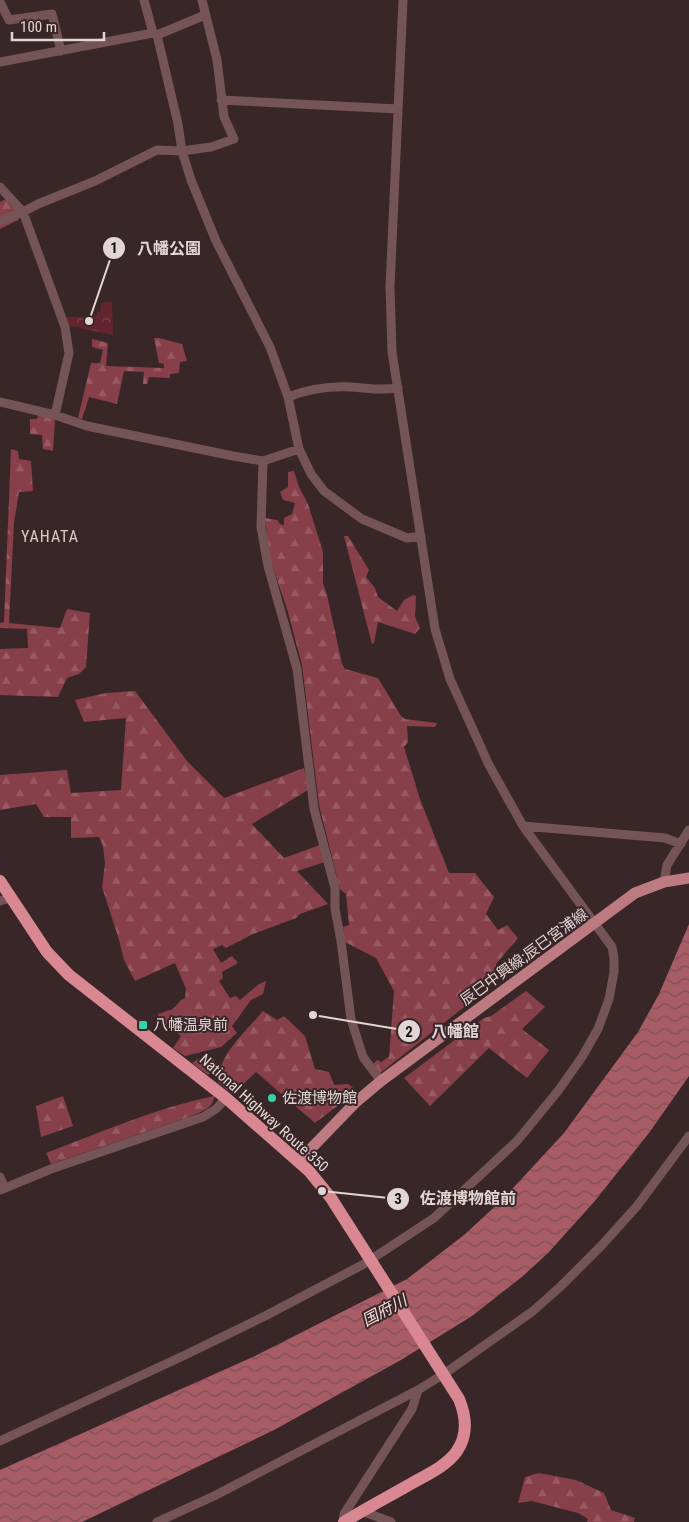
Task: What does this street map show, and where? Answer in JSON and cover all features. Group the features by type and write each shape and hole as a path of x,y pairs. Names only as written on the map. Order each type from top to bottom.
{"highway":[{"name":"National Highway Route 350","path":"0,881 5,899 47,952 69,975 226,1098 299,1161 331,1198 459,1399 464,1416 463,1438 457,1451 447,1462 343,1522"}],"main road":[{"name":"辰巳中興線;辰巳宮浦線","path":"299,1161 356,1102 381,1081 635,894 668,881 689,878"}],"street":[{"path":"144,0 172,96 182,151 191,180 216,241 270,346 288,397 299,449 316,481 324,491 352,512 367,521 408,538 421,536"},
{"path":"0,221 95,181 157,150 182,151 211,147 234,139 224,117 217,60 204,15 202,0"},
{"path":"0,1441 265,1316 372,1261 434,1218 503,1156 558,1091 582,1057 598,1029 609,999 614,972 612,947 523,826 489,765 450,679 435,629 392,352 390,312 403,0"},
{"path":"0,2 9,20 52,14 62,51"},
{"path":"0,62 155,34 204,15"},
{"path":"221,100 398,109"},
{"path":"0,187 23,212 65,328 69,353 55,415"},
{"path":"288,397 305,390 333,387 384,390 398,388"},
{"path":"0,402 55,415 87,426 263,461 299,449"},
{"path":"263,461 261,527 268,566 297,669 314,809 335,888 335,909 351,1019 363,1057 381,1081"},
{"path":"523,826 666,838 681,844"},
{"path":"668,881 667,865 689,830"},
{"path":"0,1177 2,1189 203,1117 216,1109 226,1098"},
{"path":"156,1522 214,1496 418,1390 533,1311 602,1245 638,1206 689,1136"},
{"path":"343,1522 344,1514 412,1409 418,1390"},
{"path":"362,1511 392,1522"}],"green space":[{"path":"6,199 14,207 18,220 0,229 0,202"},
{"path":"112,302 113,335 67,325 65,317 93,317 97,315 97,312 101,311 101,303"},
{"path":"154,338 182,344 187,361 180,362 179,373 170,374 170,378 149,377 147,384 143,384 144,372 124,371 117,404 89,397 82,419 78,418 91,363 100,363 103,350 92,347 92,339 108,343 106,366 164,368 164,364 159,363"},
{"path":"39,413 55,419 53,451 43,449 42,435 30,434 30,419 37,419"},
{"path":"11,449 18,451 19,459 31,461 33,491 19,492 14,523 9,623 60,628 67,609 90,613 86,667 79,674 67,678 58,697 0,695 0,649 28,648 27,629 0,628 0,623 4,622"},
{"path":"294,471 299,487 308,504 323,552 323,583 342,664 345,669 378,678 401,716 405,719 437,723 435,727 407,726 408,742 404,747 420,799 449,873 475,873 494,897 486,914 498,930 507,925 518,938 496,964 498,971 493,978 472,987 465,998 468,1004 379,1074 372,1065 377,1060 381,1062 389,1057 394,991 376,958 345,942 343,927 349,925 346,894 340,889 319,805 302,665 287,609 269,556 265,518 277,520 280,524 284,525 284,518 292,514 295,503 283,500 280,492 288,487 288,472"},
{"path":"344,536 348,536 369,570 366,577 375,588 378,597 397,611 404,600 413,595 416,596 415,617 420,628 415,634 378,622 374,643 372,644"},
{"path":"135,691 187,761 224,798 304,768 308,790 252,824 284,858 320,845 325,862 297,871 328,904 253,934 226,948 222,945 213,949 221,963 232,956 238,963 222,972 223,978 219,981 230,998 236,996 240,1000 259,984 266,981 263,994 251,1000 232,1026 237,1033 221,1047 185,1056 173,1048 181,1036 160,1020 158,1014 173,1009 185,998 186,989 175,963 135,981 124,960 102,887 105,864 103,846 99,837 71,838 71,817 44,817 36,804 0,810 0,775 67,770 71,793 121,790 126,718 84,722 75,700 106,693"},
{"path":"526,991 545,1007 522,1029 549,1050 527,1078 489,1048 430,1106 404,1078 484,1018 491,1016"},
{"path":"263,1011 277,1020 284,1016 305,1036 315,1069 329,1072 334,1085 348,1084 357,1091 315,1123 256,1072 238,1089 228,1091 218,1082 219,1072 228,1053 241,1035"},
{"path":"213,1057 216,1065 214,1071 208,1075 192,1063 200,1058"},
{"path":"63,1096 73,1126 41,1137 36,1106"},
{"path":"214,1096 212,1104 206,1110 51,1164 46,1153 150,1114"},
{"path":"539,1473 576,1480 604,1493 611,1510 635,1518 634,1522 587,1522 588,1519 578,1513 532,1501 518,1503 525,1477"}],"water":[{"name":"国府川","path":"689,924 689,1076 649,1133 594,1202 548,1253 523,1276 472,1316 401,1360 274,1430 82,1522 0,1522 0,1470 255,1356 407,1279 464,1235 501,1201 564,1133 638,1032 659,994"}],"place":[{"name":"八幡公園","path":"89,321"},
{"name":"八幡館","path":"313,1015"},
{"name":"八幡温泉前","path":"143,1025"},
{"name":"佐渡博物館","path":"272,1098"},
{"name":"佐渡博物館前","path":"322,1191"}],"district":[{"name":"YAHATA","path":"50,536"}]}
